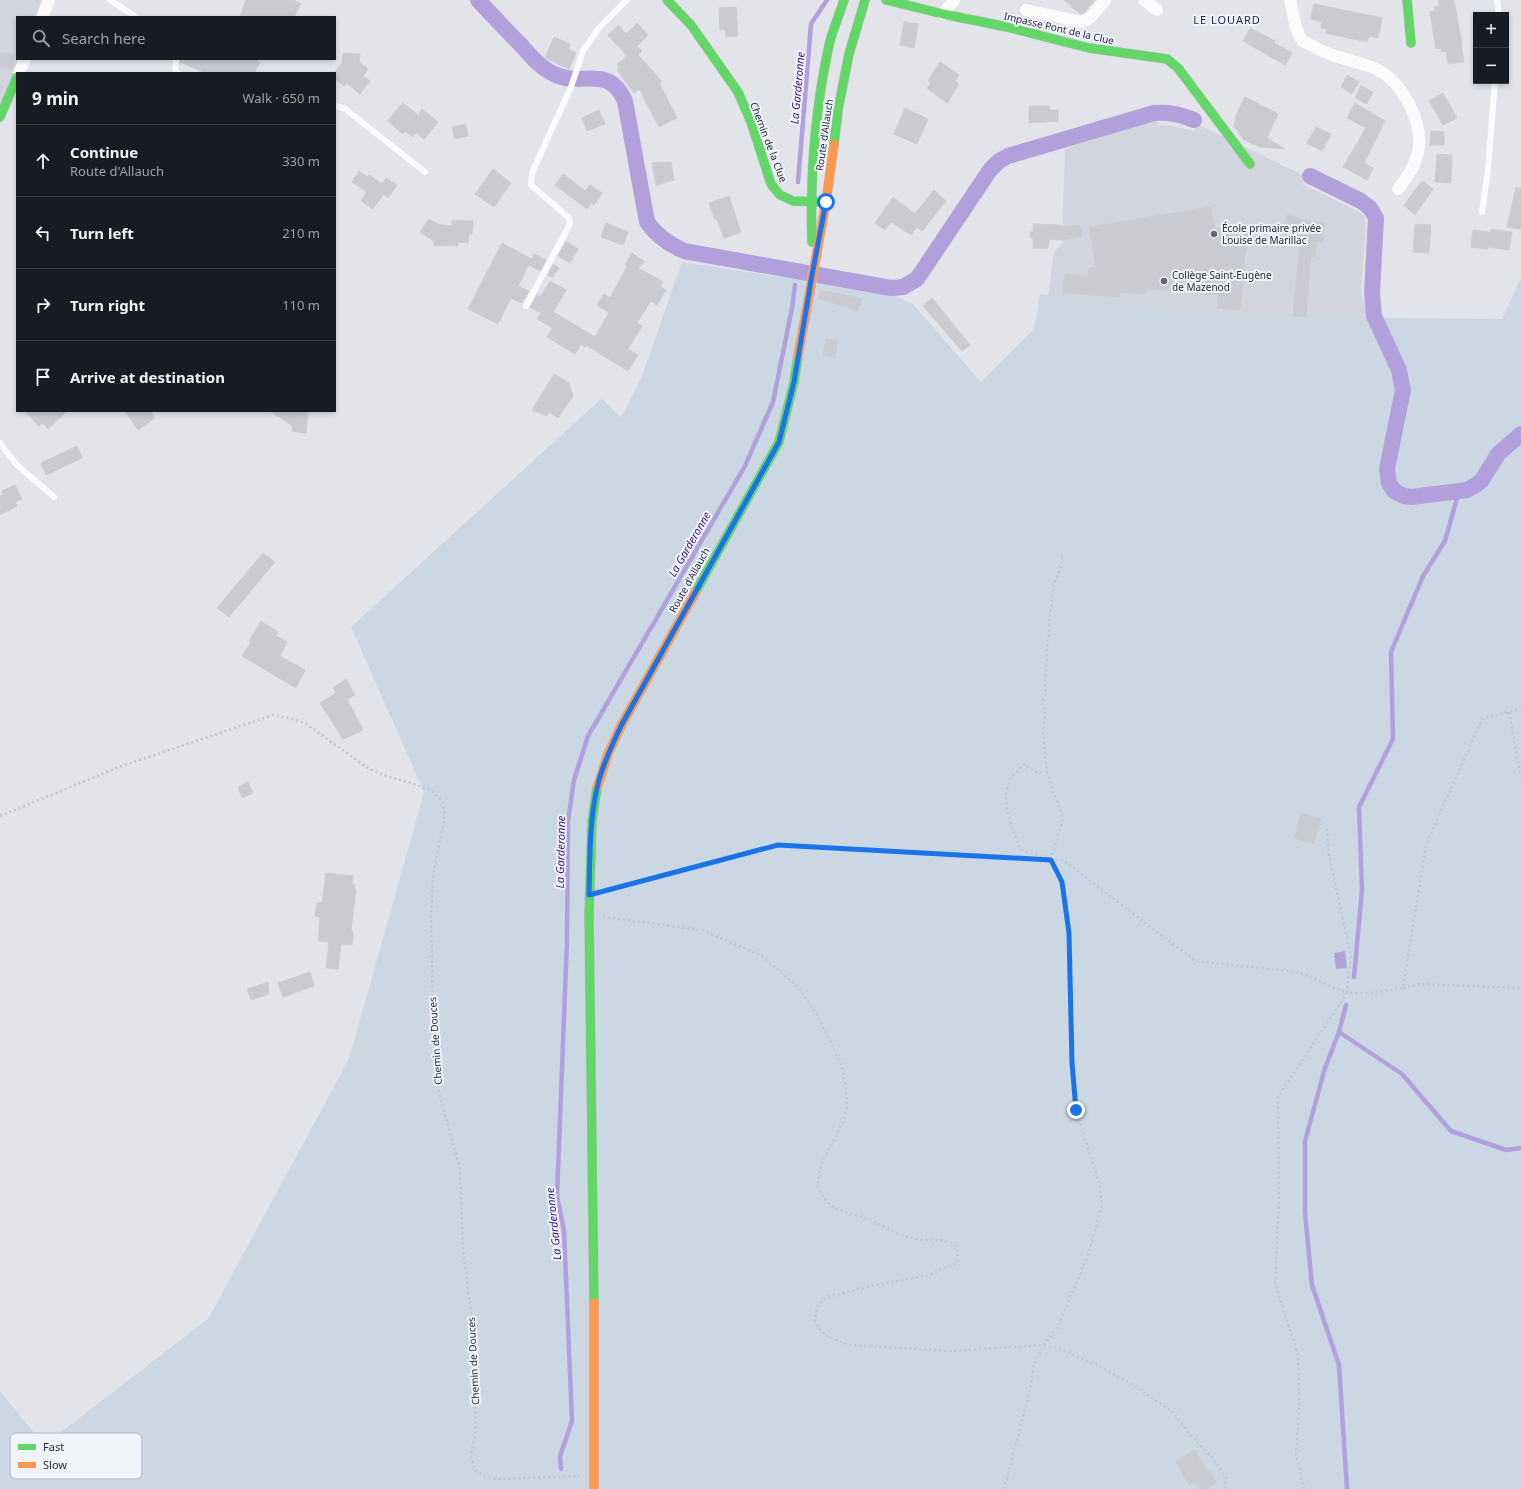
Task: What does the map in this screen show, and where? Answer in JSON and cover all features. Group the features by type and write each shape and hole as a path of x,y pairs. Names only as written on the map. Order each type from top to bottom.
{"main road":[{"name":"Chemin de la Clue","path":"667,0 691,25 738,92 751,122 771,184 780,196 793,201 826,202"},
{"name":"Route d'Allauch","path":"812,275 811,202 819,102 828,48 844,0"},
{"name":"Route d'Allauch","path":"594,1489 594,1263 589,895 592,821 598,784 608,754 622,724 779,442 794,382 826,202 838,110 849,54 865,0"},
{"name":"Impasse Pont de la Clue","path":"886,0 943,14 1007,27 1089,48 1167,59 1178,68 1250,164"},
{"path":"1407,0 1411,43"},
{"path":"0,117 16,79"}],"street":[{"path":"42,16 49,0"},
{"path":"943,14 954,0"},
{"path":"1026,10 1082,22 1090,18 1105,0"},
{"path":"1144,0 1157,10"},
{"path":"1290,0 1296,27 1302,40 1322,52 1375,68 1391,79 1406,97 1419,133 1418,152 1412,170 1398,189"},
{"path":"19,72 24,60"}],"lane":[{"path":"110,0 134,16"},
{"path":"526,306 570,224 569,218 532,185 532,173 571,87 583,51 599,28 627,0"},
{"path":"1497,0 1499,12"},
{"path":"176,60 175,70 177,72"},
{"path":"1482,212 1488,170 1495,84"},
{"path":"336,106 344,108 425,172"},
{"path":"0,443 16,464 54,497"}],"path":[{"path":"1004,1489 1029,1394 1034,1364 1058,1326 1088,1255 1102,1205 1099,1183 1076,1110 1072,1063 1069,933 1062,882 1051,860 1063,819 1047,772 1043,732 1046,710 1042,703 1046,694 1045,678 1047,642 1054,583 1062,564 1062,554"},
{"path":"1403,988 1426,845 1482,719 1521,709"},
{"path":"1509,712 1521,777"},
{"name":"Chemin de Douces","path":"0,816 119,767 273,715 305,723 366,767 388,777 412,783 432,791 442,800 445,816 433,875 431,916 433,1012 438,1089 460,1169 462,1248 471,1313 476,1377 475,1433 471,1457 475,1470 484,1476 495,1479 594,1475"},
{"path":"1047,772 1035,772 1025,764 1010,779 1005,801 1010,821 1021,850 1051,860"},
{"path":"1304,1489 1296,1454 1299,1407 1298,1356 1275,1283 1279,1200 1278,1097 1347,992 1351,956 1329,855 1327,829"},
{"path":"589,895 778,845 1063,860 1195,961 1298,972 1347,992 1371,993 1419,984 1521,988"},
{"path":"589,915 702,930 762,956 799,988 817,1015 841,1064 846,1086 847,1109 837,1135 824,1158 817,1186 831,1205 844,1211 869,1219 903,1236 916,1239 946,1240 955,1245 958,1256 956,1263 929,1275 877,1284 827,1297 817,1307 815,1320 820,1330 828,1336 850,1344 950,1351 1044,1346 1065,1351 1099,1366 1136,1387 1172,1411 1191,1436 1213,1458 1226,1477 1225,1489"}],"shaded area":[{"path":"0,0 43,0 37,16 16,16 16,60 19,60 0,106"},
{"name":"École primaire privée Louise de Marillac","path":"1153,117 1160,125 1168,125 1194,131 1197,124 1305,176 1302,184 1363,214 1366,223 1361,290 1373,340 1045,320 1054,252 1062,244 1065,149"},
{"path":"682,262 890,294 912,303 981,382 1034,329 1040,294 1212,316 1502,319 1521,278 1521,1489 0,1489 0,1391 34,1433 10,1433 10,1479 142,1479 142,1433 60,1433 208,1319 349,1059 424,792 351,627 602,398 621,418 642,376"},
{"path":"1345,951 1347,968 1336,969 1334,953"}],"building":[{"path":"246,0 294,0 301,4 295,16 240,16"},
{"path":"1064,0 1095,0 1085,12 1081,14"},
{"path":"1438,0 1454,0 1464,62 1448,64 1446,51 1442,52 1441,48 1436,49 1430,12 1435,11 1434,7 1439,6"},
{"path":"1314,4 1382,18 1378,38 1369,36 1367,42 1326,33 1327,29 1321,28 1322,22 1311,19"},
{"path":"736,7 738,36 726,37 725,29 720,30 719,8"},
{"path":"904,22 918,24 914,48 900,45"},
{"path":"637,23 648,35 637,46 642,51 638,55 662,81 659,83 677,118 659,127 639,89 634,93 617,70 619,67 617,64 627,56 608,35 618,25 626,34"},
{"path":"1250,28 1275,41 1274,43 1292,53 1285,65 1243,41"},
{"path":"554,37 570,44 568,49 576,53 569,69 545,58"},
{"path":"0,52 14,55 12,69 0,67"},
{"path":"343,53 360,54 359,62 368,69 363,76 370,81 360,94 347,83 344,86 336,80 335,72 342,63"},
{"path":"180,60 255,60 260,62 255,72 204,72 180,62"},
{"path":"940,62 959,75 955,81 959,84 947,103 927,88 931,83 928,81"},
{"path":"1347,75 1359,82 1352,94 1341,87"},
{"path":"1361,86 1373,92 1367,104 1355,98"},
{"path":"1443,93 1457,118 1443,125 1429,101"},
{"path":"1245,97 1278,114 1267,138 1285,149 1260,147 1244,140 1234,126 1236,116"},
{"path":"403,103 418,115 422,109 438,122 424,139 416,133 413,137 405,131 403,134 387,121"},
{"path":"1355,103 1385,121 1364,163 1373,168 1367,180 1343,167 1366,128 1347,118"},
{"path":"1029,106 1049,106 1050,110 1058,110 1058,121 1029,123"},
{"path":"905,108 928,119 917,144 894,134"},
{"path":"599,110 605,124 587,131 582,118"},
{"path":"466,124 468,136 455,139 452,127"},
{"path":"1316,127 1331,134 1322,151 1307,143"},
{"path":"1431,131 1444,132 1444,145 1430,145"},
{"path":"1437,154 1452,155 1451,183 1435,182"},
{"path":"671,162 674,180 656,185 652,163"},
{"path":"493,169 511,183 494,207 475,194"},
{"path":"359,171 368,177 369,175 382,184 386,178 397,185 388,198 383,194 373,209 361,201 367,192 352,182"},
{"path":"563,174 585,191 590,185 602,193 594,205 591,203 587,209 555,185"},
{"path":"1422,181 1433,189 1415,215 1404,205"},
{"path":"1516,188 1521,188 1521,229 1507,227"},
{"path":"934,190 946,201 922,231 917,227 911,235 891,222 885,230 875,223 893,197 915,214"},
{"path":"729,196 741,232 724,238 709,203"},
{"path":"1211,207 1215,228 1249,230 1245,253 1240,310 1217,308 1218,295 1146,289 1146,294 1120,292 1120,297 1063,293 1065,274 1088,276 1089,268 1096,267 1089,227"},
{"path":"1287,215 1324,223 1322,242 1317,241 1315,257 1311,256 1306,317 1293,316 1300,241 1284,241"},
{"path":"429,219 437,224 452,226 452,220 473,221 472,234 469,234 468,243 458,242 458,246 434,245 434,241 420,232"},
{"path":"606,223 628,232 623,245 601,237"},
{"path":"1033,224 1061,225 1061,227 1080,225 1082,236 1063,240 1049,239 1048,248 1033,248 1033,238 1030,238 1030,232 1033,232"},
{"path":"1415,224 1431,225 1429,253 1413,252"},
{"path":"1491,229 1512,232 1509,250 1488,247 1487,249 1471,247 1473,230 1491,232"},
{"path":"566,241 578,249 570,263 558,256"},
{"path":"502,243 532,259 518,286 529,291 522,303 511,298 498,324 468,309"},
{"path":"632,253 645,262 638,268 663,282 660,287 666,290 657,305 651,301 637,323 642,326 628,349 638,355 628,371 586,345 585,347 581,344 575,354 547,337 553,328 537,319 541,313 530,307 537,295 540,297 550,281 566,290 553,312 595,337 609,313 597,305 604,294 610,298 627,266 625,265"},
{"path":"534,254 546,260 540,271 529,265"},
{"path":"553,264 559,268 553,277 548,275"},
{"path":"821,290 862,299 858,311 818,298"},
{"path":"932,298 970,345 962,351 923,306"},
{"path":"826,339 838,340 835,358 823,355"},
{"path":"554,374 569,383 573,396 558,418 549,412 547,416 532,410"},
{"path":"26,412 66,412 48,429 42,423 39,426"},
{"path":"126,412 151,412 155,418 138,430"},
{"path":"272,412 308,412 306,433 292,431 293,426"},
{"path":"77,446 82,458 46,475 41,463"},
{"path":"15,485 22,499 15,502 17,506 0,515 0,496 4,495 2,491"},
{"path":"263,553 275,562 229,617 217,608"},
{"path":"261,621 278,632 276,636 287,642 280,656 305,670 296,688 242,656 251,642 249,641"},
{"path":"346,679 355,695 347,699 363,730 343,739 320,703 336,693 333,688"},
{"path":"248,782 253,793 242,798 238,787"},
{"path":"1301,813 1321,819 1314,844 1294,838"},
{"path":"326,873 353,876 352,884 355,884 354,889 356,889 351,931 353,932 352,945 341,944 338,969 326,968 329,942 318,941 320,917 315,916 317,903 322,903"},
{"path":"310,972 314,986 283,997 278,983"},
{"path":"268,982 269,994 251,1000 247,989"},
{"path":"1194,1449 1208,1472 1210,1471 1217,1483 1207,1489 1200,1489 1195,1482 1189,1485 1176,1462"}],"waterway":[{"name":"La Garderonne","path":"478,0 544,68 564,78 602,79 611,83 618,90 625,101 647,222 659,236 669,243 684,251 891,288 903,287 917,279 990,170 999,161 1008,156 1154,113 1174,114 1194,120"},
{"name":"La Garderonne","path":"798,182 811,24 827,0"},
{"path":"1310,176 1361,201 1370,208 1376,218 1372,293 1374,316 1399,370 1403,390 1387,469 1389,483 1394,491 1404,496 1412,497 1467,490 1482,480 1498,454 1521,434"},
{"name":"La Garderonne","path":"561,1469 560,1456 572,1421 564,1231 557,1196 567,941 568,821 574,780 588,736 745,466 773,402 792,308 795,285"},
{"path":"1354,977 1362,890 1359,807 1393,739 1391,652 1423,576 1445,541 1459,491"},
{"path":"1346,1005 1339,1032 1402,1074 1451,1131 1506,1150 1521,1148"},
{"path":"1339,1032 1325,1068 1305,1141 1305,1213 1312,1285 1339,1365 1347,1489"}],"traffic: fast":[{"path":"667,0 691,25 738,92 751,122 771,184 780,195 793,201 822,202"},
{"path":"812,242 814,146 823,73 829,44 844,0"},
{"path":"834,144 838,110 849,54 865,0"},
{"path":"886,0 943,14 1007,27 1089,48 1167,59 1178,68 1250,164"},
{"path":"1407,0 1411,43"},
{"path":"0,117 16,79"},
{"path":"695,593 779,442 794,382 798,356"},
{"path":"594,1303 589,915 592,821 597,788"}],"traffic: slow":[{"path":"798,356 826,202 834,144"},
{"path":"597,788 608,754 622,724 695,593"},
{"path":"594,1303 594,1489"}],"place":[{"name":"École primaire privée Louise de Marillac","path":"1214,234"},
{"name":"Collège Saint-Eugène de Mazenod","path":"1164,281"}],"district":[{"name":"LE LOUARD","path":"1227,19"}],"route":[{"path":"826,202 794,382 779,442 622,724 608,754 598,784 592,821 589,895 778,845 1051,860 1062,882 1069,933 1072,1063 1076,1110"}]}
